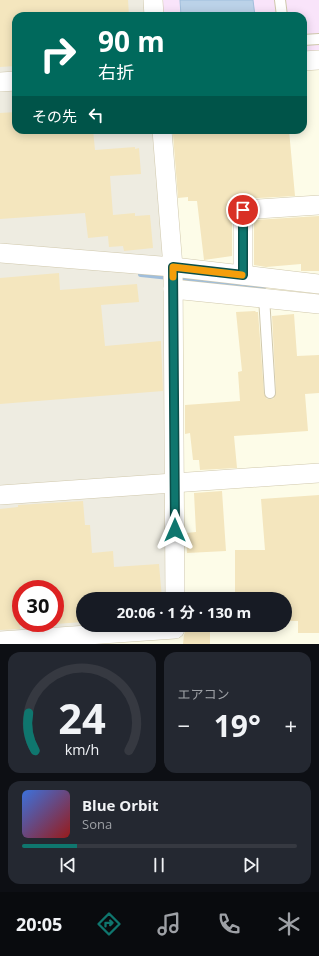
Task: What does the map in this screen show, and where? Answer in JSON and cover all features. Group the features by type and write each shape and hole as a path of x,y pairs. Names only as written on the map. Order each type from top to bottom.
{"street":[{"path":"153,0 154,12"},
{"path":"307,61 319,60"},
{"path":"0,82 12,81"},
{"path":"162,134 173,267 175,592"},
{"path":"243,275 243,210 319,205"},
{"path":"0,253 173,267 319,284"},
{"path":"173,289 264,297 319,304"},
{"path":"0,495 319,473"},
{"path":"0,641 175,633"}],"lane":[{"path":"280,0 282,12"},
{"path":"307,40 319,39"},
{"path":"264,297 270,393"}],"shaded area":[{"path":"0,0 145,0 146,12 12,12 12,134 155,134 164,260 168,470 160,478 0,489"},
{"path":"160,0 319,0 319,52 307,53 307,12 161,12"},
{"path":"161,491 168,496 168,592 76,592 76,630 64,631 64,580 12,580 12,632 43,632 0,635 0,502"}],"water":[{"path":"180,0 253,0 254,12 181,12"}],"building":[{"path":"0,0 128,0 129,12 12,12 12,66 0,67"},
{"path":"12,112 12,134 93,134 95,150 139,148 141,174 110,176 113,215 135,213 135,216 150,215 153,248 124,251 123,246 109,247 108,236 88,238 85,213 0,219 0,113"},
{"path":"173,134 289,134 295,196 242,199 237,201 233,205 232,210 232,256 204,260 197,201 188,201 188,197 178,198"},
{"path":"319,216 319,271 301,271 301,264 266,267 254,265 254,220"},
{"path":"59,273 60,290 137,284 139,302 101,305 105,346 161,341 163,391 0,404 0,278"},
{"path":"236,312 258,312 264,393 267,399 273,399 276,393 272,316 294,314 297,356 319,355 319,393 305,394 308,431 234,436 237,468 200,470 199,460 193,460 190,433 185,434 185,405 240,401 238,372 242,371"},
{"path":"222,491 226,551 187,553 186,533 196,532 194,493"},
{"path":"319,495 319,633 298,633 298,621 292,621 292,592 235,592 235,550 265,550 261,499"},
{"path":"83,501 85,525 90,525 92,553 113,551 114,567 159,564 161,592 76,592 76,622 64,623 64,580 12,580 12,629 0,630 0,509 18,507 18,505"},
{"path":"185,632 210,632 210,644 183,644"}],"waterway":[{"path":"141,274 263,287"}],"slow traffic":[{"path":"173,277 173,267 242,275"}],"route":[{"path":"175,530 173,267 243,275 243,210"}]}
